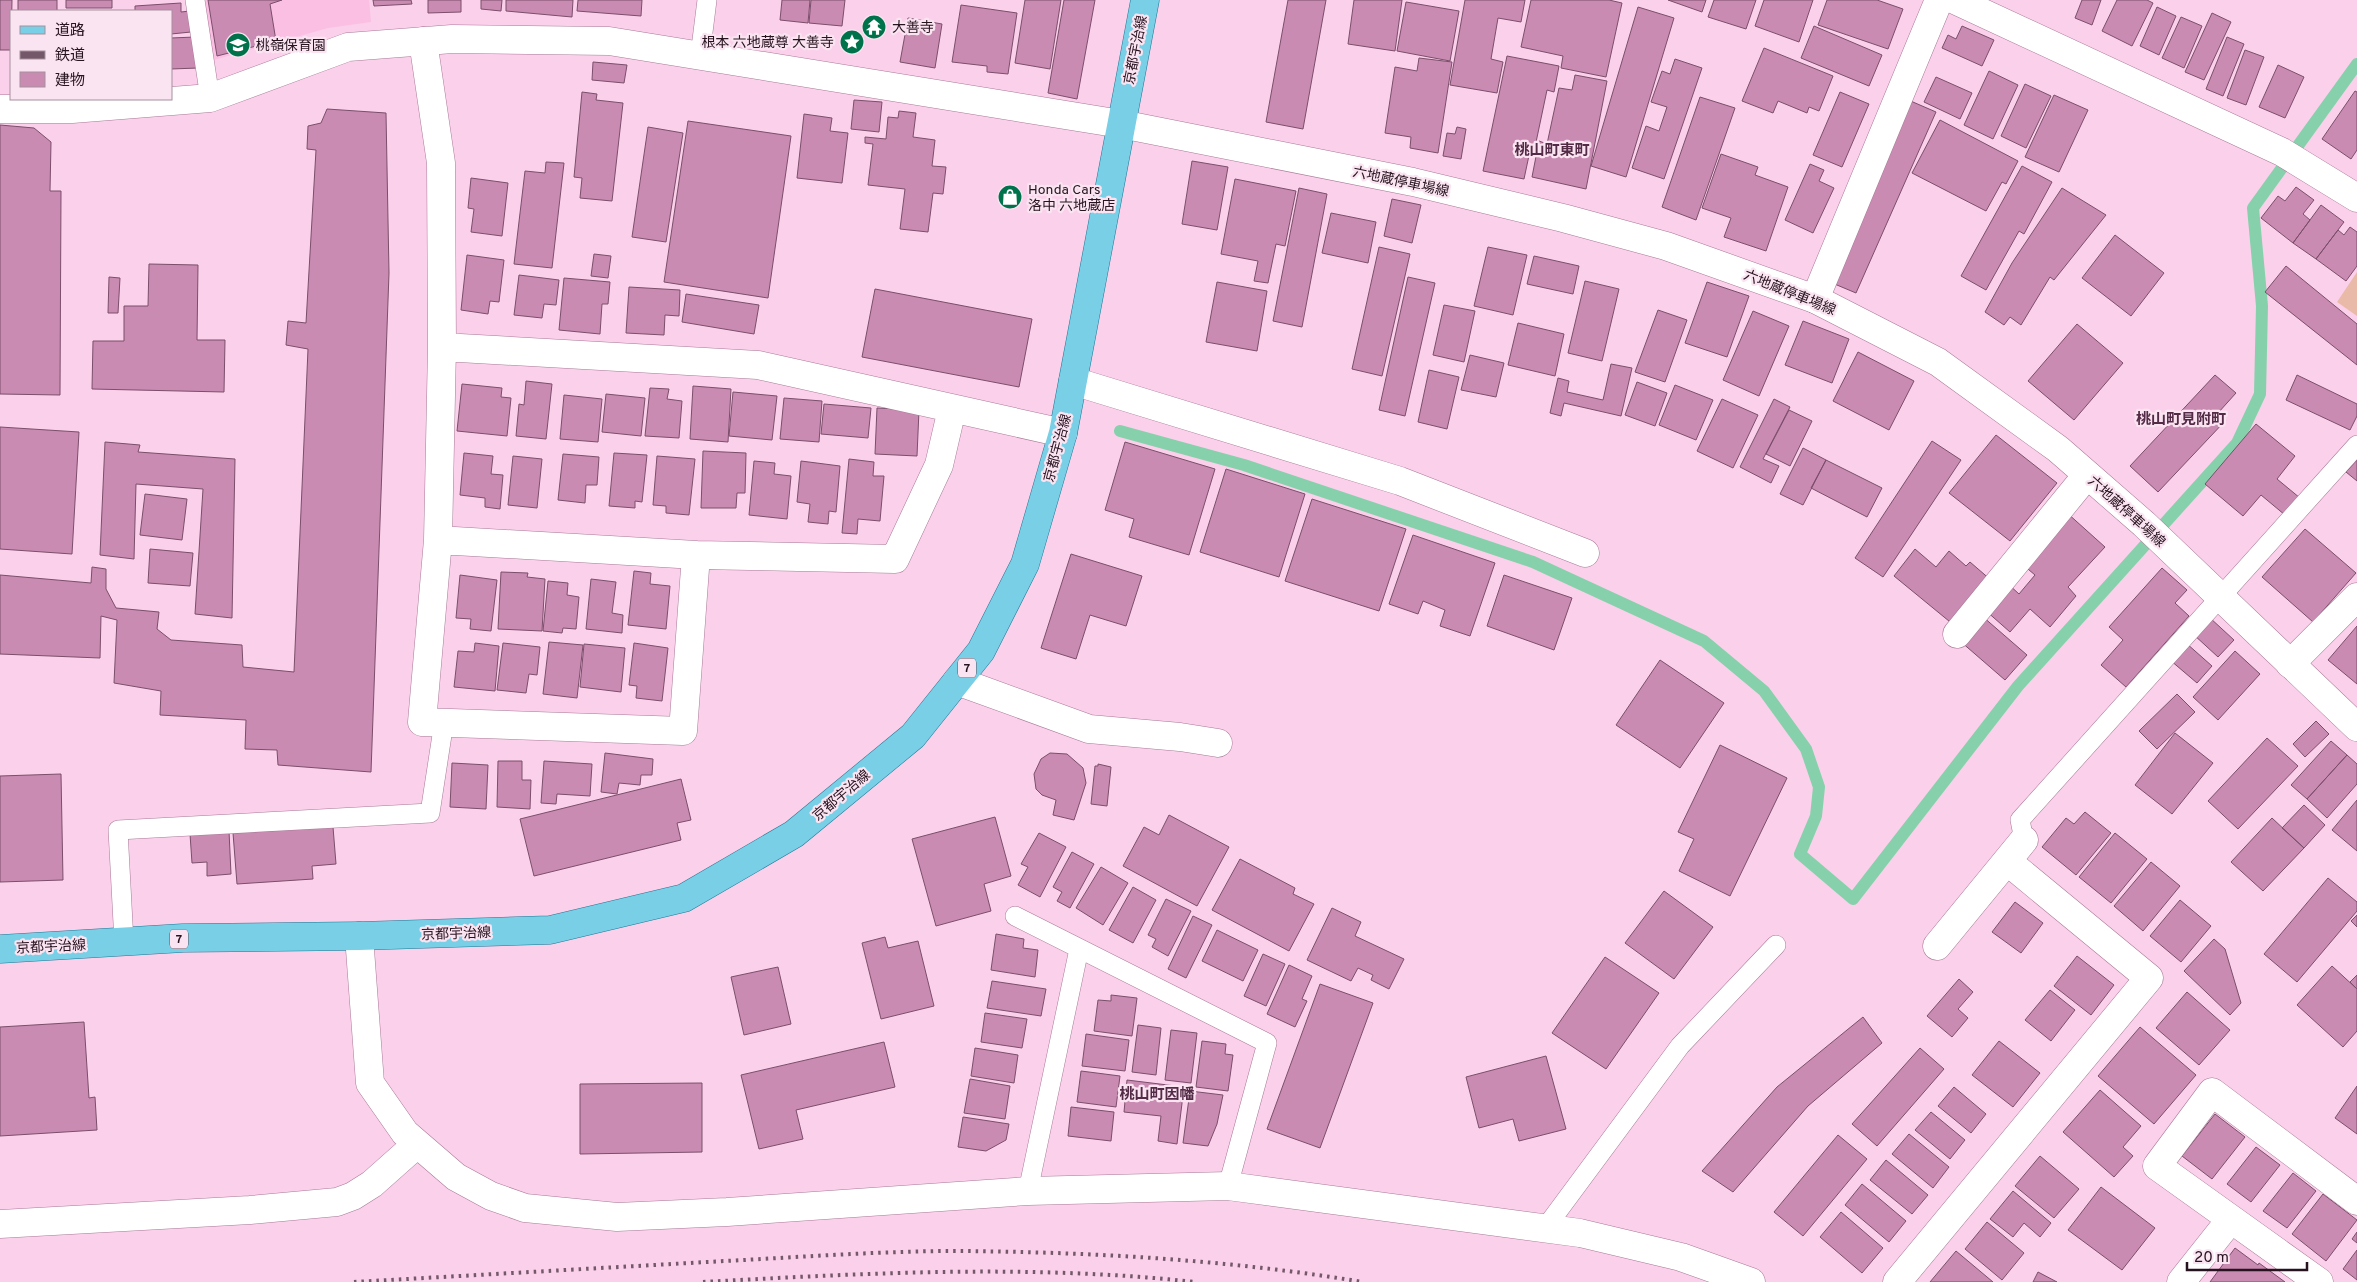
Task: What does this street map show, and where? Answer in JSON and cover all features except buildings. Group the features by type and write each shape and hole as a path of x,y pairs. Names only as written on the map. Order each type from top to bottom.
{"main road":[{"name":"京都宇治線","path":"0,949 183,938 359,936 550,930 684,898 794,834 913,736 981,651 1024,564 1063,433 1145,0"}],"street":[{"path":"1815,299 1939,0"},
{"path":"1955,0 2292,157 2357,198"},
{"name":"六地蔵停車場線","path":"0,109 72,109 210,98 348,48 452,40 609,41 1121,124 1413,182 1563,218 1666,246 1815,299 1938,362 2058,449 2153,532 2357,727"},
{"path":"424,41 441,163 442,347 438,540 422,722 682,731 696,555"},
{"path":"442,347 758,365 1063,433"},
{"path":"1073,381 1400,481 1585,553"},
{"path":"438,540 696,555 895,559 939,465 952,409"},
{"path":"1957,634 2087,475"},
{"path":"2290,664 2357,597"},
{"path":"957,680 1089,729 1180,737 1218,743"},
{"path":"1937,946 2024,840"},
{"path":"1897,1282 2150,978 2007,861"},
{"path":"359,936 370,1083 405,1133 456,1177 490,1196 525,1208 617,1217 727,1212 1028,1191 1228,1186 1546,1227 1648,1248 1751,1282"},
{"path":"2319,1282 2157,1166 2212,1092 2357,1201"},
{"path":"0,1224 250,1210 337,1202 353,1196 391,1170 417,1144"},
{"path":"2181,1282 2231,1219"}],"lane":[{"path":"195,0 210,98"},
{"path":"700,56 707,0"},
{"path":"2024,840 2020,820 2357,444"},
{"path":"124,942 118,830 430,813 444,722"},
{"path":"1014,916 1267,1043 1228,1186"},
{"path":"1546,1227 1680,1046 1776,945"},
{"path":"1028,1191 1080,949"}],"shaded area":[{"name":"桃嶺保育園","path":"201,0 369,0 371,22 328,28 210,61"},
{"path":"2357,272 2357,316 2337,302"}],"waterway":[{"path":"1120,431 1244,465 1533,562 1704,641 1764,691 1806,749 1819,787 1816,816 1800,854 1853,899 2018,686 2237,443 2260,394 2262,306 2253,208 2357,64"}],"railway":[{"path":"354,1282 841,1254 958,1251 1111,1255 1263,1268 1363,1282"},
{"path":"703,1282 949,1272 1072,1273 1134,1276 1195,1282"}],"place":[{"name":"大善寺","path":"874,27"},
{"name":"根本 六地蔵尊 大善寺","path":"852,42"},
{"name":"桃嶺保育園","path":"238,45"},
{"name":"Honda Cars 洛中 六地蔵店","path":"1010,197"}],"district":[{"name":"桃山町東町","path":"1552,150"},
{"name":"桃山町見附町","path":"2181,419"},
{"name":"桃山町因幡","path":"1157,1094"}]}
